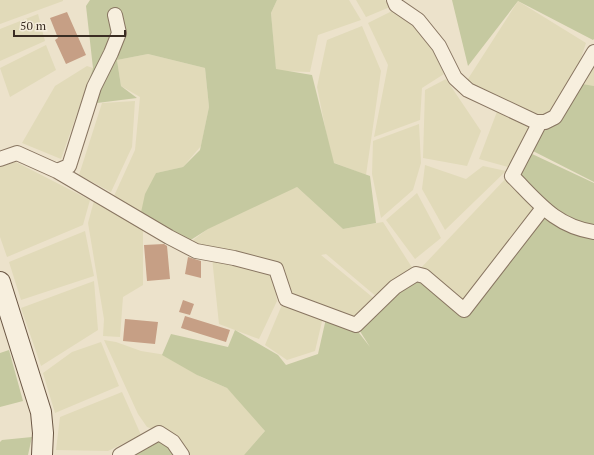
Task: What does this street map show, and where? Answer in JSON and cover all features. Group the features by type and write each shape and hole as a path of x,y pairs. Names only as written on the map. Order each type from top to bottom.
{"street":[{"path":"394,0 396,4 418,20 435,40 455,78 468,90 536,122 545,122 555,117 594,52"},
{"path":"57,171 69,166 94,86 111,53 119,32 115,15"},
{"path":"540,122 512,176 544,208 561,222 582,230 594,232"},
{"path":"0,159 17,153 57,171 169,237 196,251 234,258 276,270 286,299 356,325 395,287 416,274 424,276 464,310 544,208"},
{"path":"0,282 41,412 43,455"},
{"path":"120,455 159,433 173,442 182,455"}],"shaded area":[{"path":"0,0 63,0 63,1 0,24"},
{"path":"277,0 349,0 361,20 318,35 310,72 276,71 271,13"},
{"path":"356,0 385,0 390,7 366,17"},
{"path":"518,1 586,43 574,79 555,117 538,119 466,82"},
{"path":"392,11 413,26 433,51 444,74 422,88 420,120 374,137 388,65 368,23"},
{"path":"38,14 45,41 0,61 0,29"},
{"path":"362,26 381,71 366,175 332,162 317,87 327,40"},
{"path":"46,45 56,70 10,97 0,68"},
{"path":"148,54 205,68 209,107 201,146 183,167 156,173 140,217 114,196 135,150 140,97 121,86 117,60"},
{"path":"594,65 594,86 584,85"},
{"path":"87,66 93,68 61,159 22,143 55,86"},
{"path":"446,79 481,131 467,166 423,158 425,90"},
{"path":"135,101 132,147 111,192 79,175 102,103"},
{"path":"498,109 534,126 508,167 479,159"},
{"path":"419,124 421,163 413,190 381,218 372,174 373,141"},
{"path":"16,162 90,200 83,225 7,257 0,237 0,166"},
{"path":"425,165 466,179 483,166 506,171 445,230 422,189"},
{"path":"510,174 538,209 464,310 419,270"},
{"path":"297,187 343,229 383,222 413,269 378,298 326,254 321,255 376,300 354,323 287,297 281,266 190,244 193,240 244,202"},
{"path":"417,193 441,238 415,259 386,220"},
{"path":"95,197 143,225 143,285 123,297 120,337 103,336 104,319 88,223"},
{"path":"85,231 94,276 21,300 9,262"},
{"path":"212,258 273,274 277,301 259,339 219,324"},
{"path":"94,281 98,330 41,366 21,308"},
{"path":"284,300 324,313 315,351 287,360 265,345"},
{"path":"104,340 116,342 141,351 166,355 201,377 227,388 248,409 265,431 244,455 181,455 170,435 147,427 138,414"},
{"path":"101,342 119,386 55,413 43,373 72,352"},
{"path":"122,392 141,435 108,451 56,450 60,417"}],"green space":[{"path":"90,0 277,0 271,13 276,69 312,75 334,163 370,176 376,223 343,229 297,187 208,229 186,243 140,217 145,194 156,173 183,167 200,150 209,107 205,68 148,54 117,60 121,86 137,98 97,103 73,174 61,167 93,68 86,6"},
{"path":"452,0 594,0 594,39 593,40 518,1 468,66"},
{"path":"582,84 594,86 594,182 529,149 540,126"},
{"path":"530,153 594,183 594,455 244,455 265,431 227,388 197,375 162,355 171,334 228,347 235,330 278,355 286,365 318,354 327,314 356,329 370,347 356,325 414,272 465,309 542,210 518,176"},
{"path":"9,350 23,401 0,407 0,353"},
{"path":"159,433 179,455 115,455"},
{"path":"32,437 28,455 0,455 0,442 2,440"}],"building":[{"path":"67,12 86,55 66,64 55,40 58,38 50,18"},
{"path":"164,244 167,246 170,279 147,281 144,245"},
{"path":"188,257 201,261 201,278 185,274"},
{"path":"183,300 194,304 190,315 179,312"},
{"path":"185,316 230,330 226,342 181,328"},
{"path":"125,319 158,322 155,344 123,341"}]}
